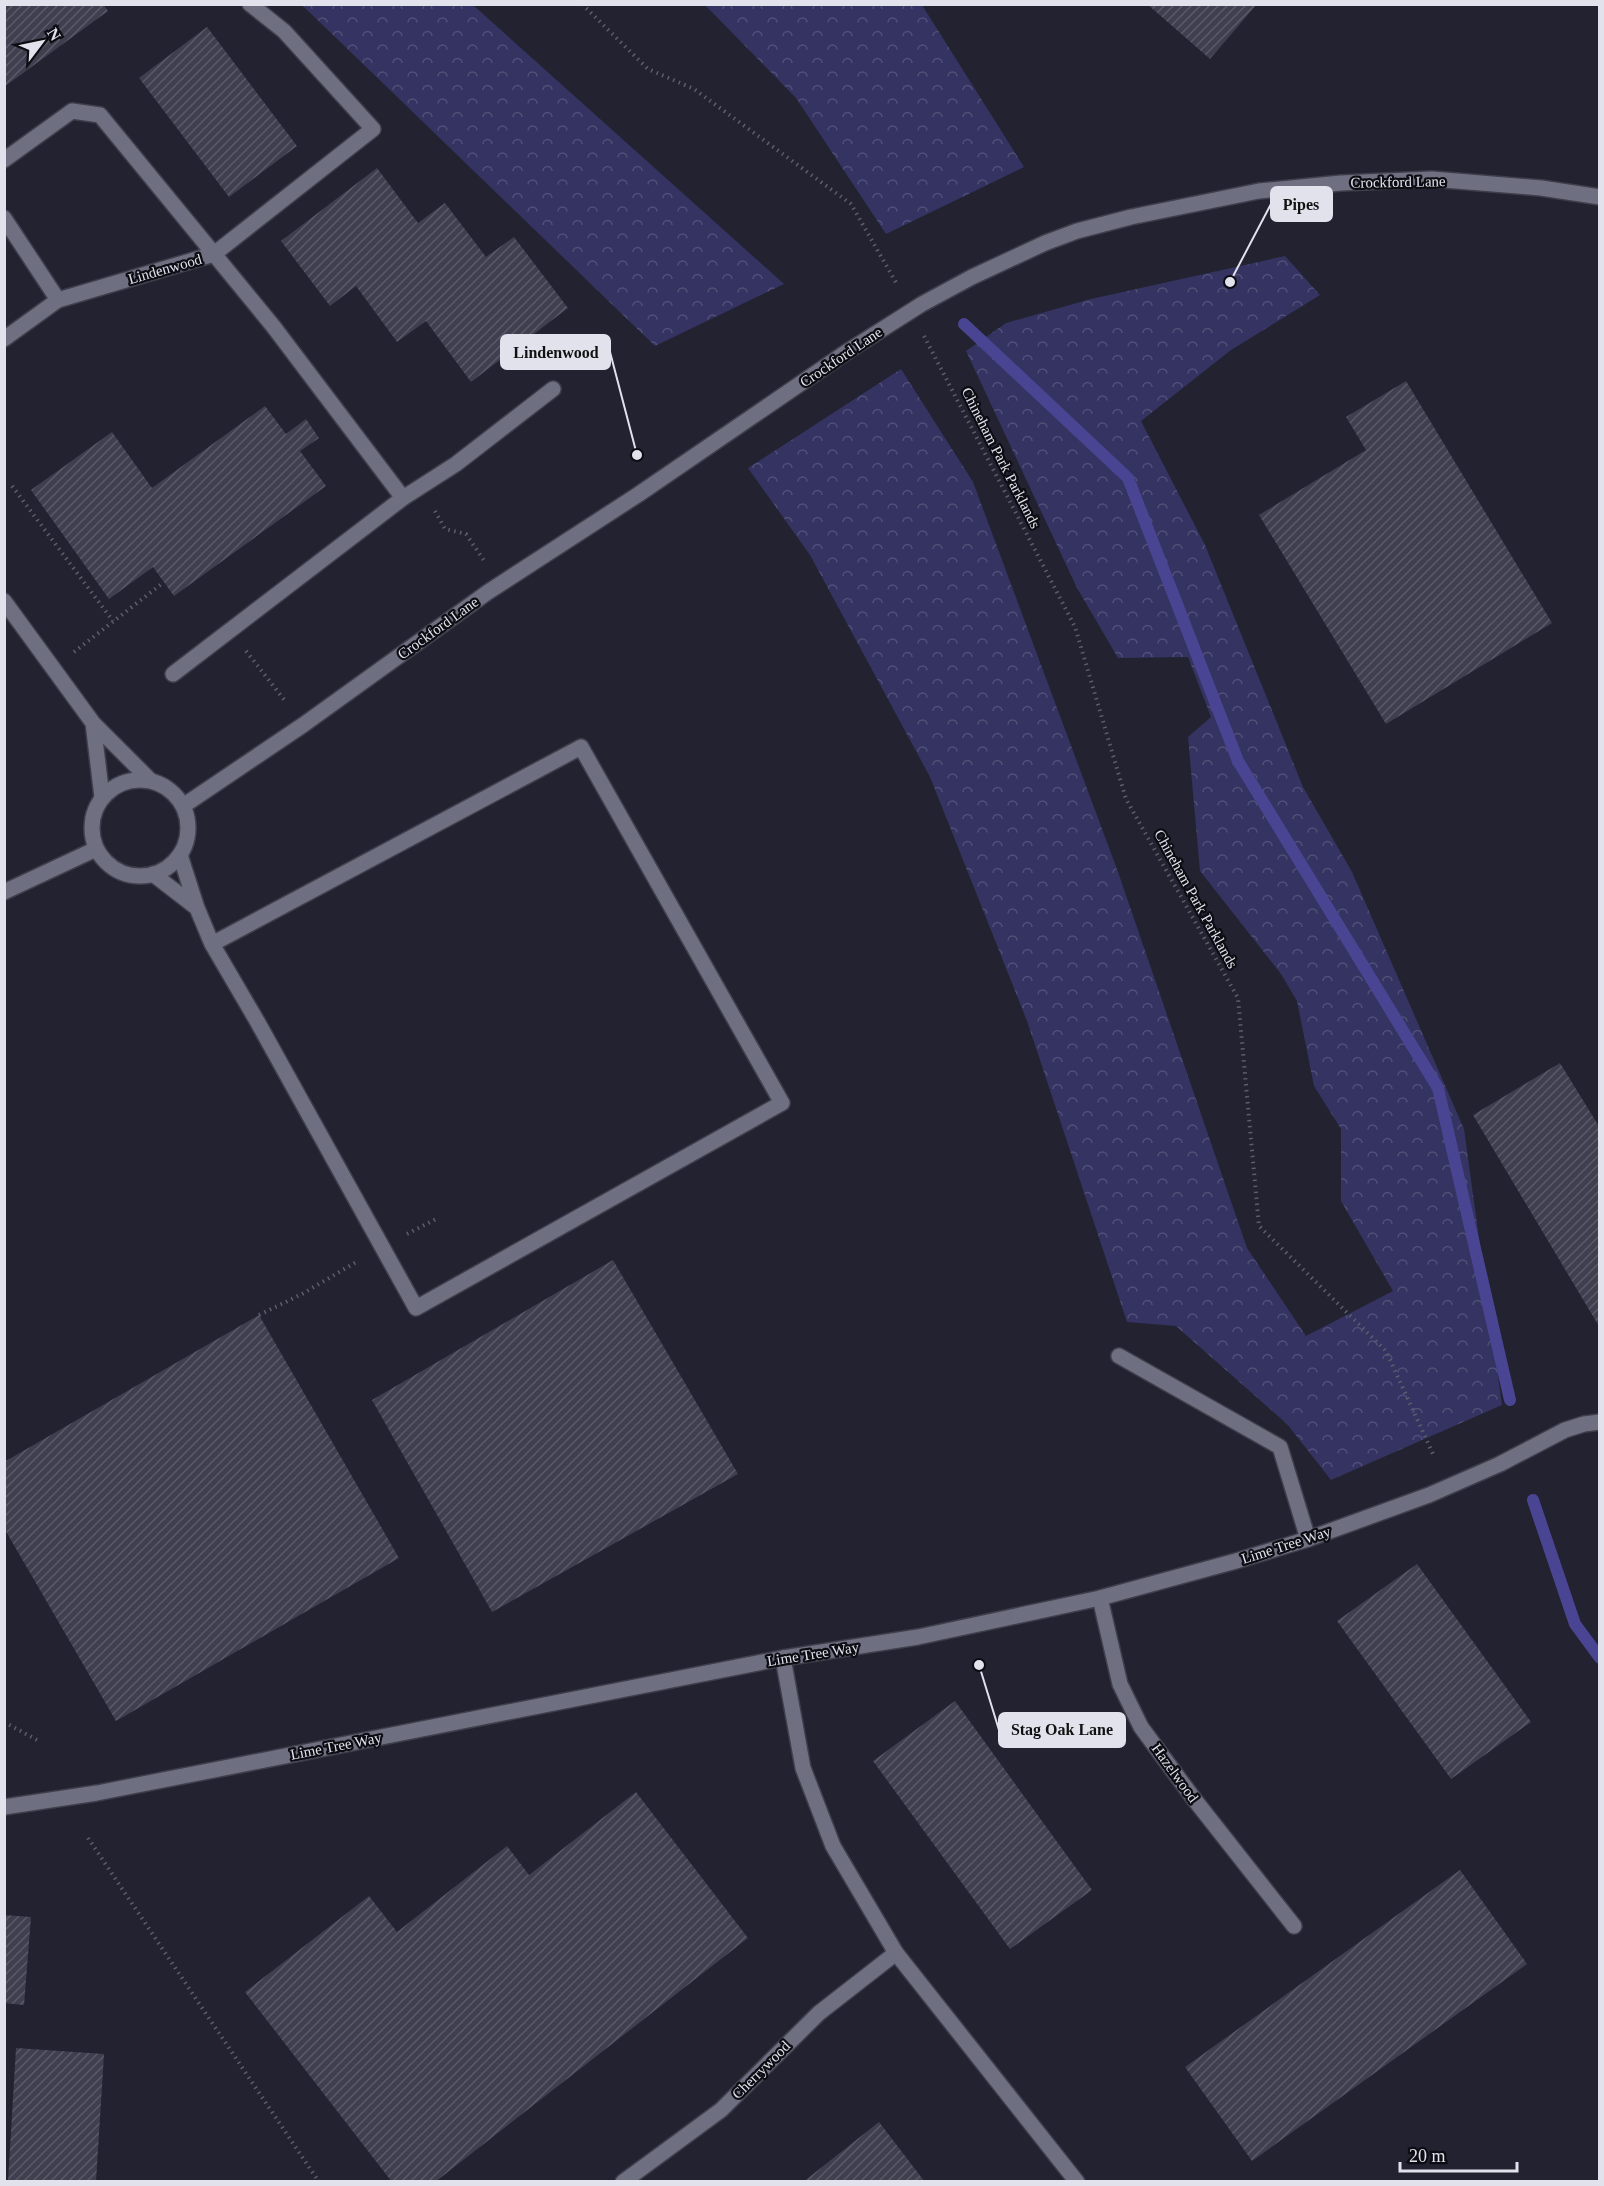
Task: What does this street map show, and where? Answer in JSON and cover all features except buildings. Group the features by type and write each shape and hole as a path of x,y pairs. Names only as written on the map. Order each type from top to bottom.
{"street":[{"name":"Lindenwood","path":"4,339 58,300 214,254 373,129 284,31 250,4"},
{"path":"4,160 72,111 100,115 273,326 404,498"},
{"name":"Crockford Lane","path":"183,806 303,725 488,592 639,494 848,351 922,303 1045,243 1077,231 1259,191 1341,183 1432,179 1541,188 1599,197"},
{"path":"4,218 58,300"},
{"path":"172,674 404,498 456,464 553,389"},
{"path":"4,601 93,723 150,780"},
{"path":"93,723 102,797 91,833 96,849 110,866 130,876 142,877 169,867 180,855 187,838 188,820 183,806 166,787 150,780 135,779 119,784 102,797"},
{"path":"180,855 196,908 212,944 416,1308 782,1103 581,747 212,944"},
{"path":"4,892 96,849"},
{"path":"153,874 196,908"},
{"path":"1119,1356 1280,1447 1308,1539"},
{"name":"Lime Tree Way","path":"4,1807 97,1793 783,1658 918,1637 1100,1598 1308,1539 1429,1495 1500,1464 1565,1431 1584,1424 1599,1422"},
{"name":"Hazelwood","path":"1100,1598 1120,1684 1141,1727 1194,1799 1294,1926"},
{"path":"783,1658 803,1768 833,1846 896,1953 1077,2181"},
{"name":"Cherrywood","path":"623,2181 721,2110 819,2013 896,1953"}],"path":[{"path":"582,4 648,69 694,89 851,204 897,283"},
{"name":"Chineham Park Parklands","path":"925,338 1075,627 1126,799 1238,998 1259,1226 1386,1351 1433,1454"},
{"path":"12,486 113,621"},
{"path":"422,487 445,529 466,534 489,568"},
{"path":"53,668 164,582"},
{"path":"229,631 286,702"},
{"path":"259,1315 302,1294 438,1218"},
{"path":"4,1722 39,1741"},
{"path":"88,1838 319,2181"}],"green space":[{"path":"302,5 473,5 784,284 655,346"},
{"path":"705,5 922,5 1024,167 886,234 796,98"},
{"path":"1285,256 1320,295 1231,350 1141,421 1205,545 1303,787 1352,872 1464,1129 1502,1405 1331,1480 1287,1424 1176,1326 1127,1322 1027,1021 930,777 810,555 748,468 901,369 973,482 1118,872 1247,1248 1306,1336 1393,1291 1341,1201 1341,1129 1314,1086 1297,1001 1281,974 1200,871 1188,737 1211,717 1188,657 1118,658 1077,588 966,351 1006,323 1091,299"}],"waterway":[{"path":"964,324 1128,478 1238,761 1438,1088 1510,1400"},
{"path":"1533,1500 1575,1624 1600,1658"}],"place":[{"name":"Pipes","path":"1230,282"},
{"name":"Lindenwood","path":"637,455"},
{"name":"Stag Oak Lane","path":"979,1665"}]}
